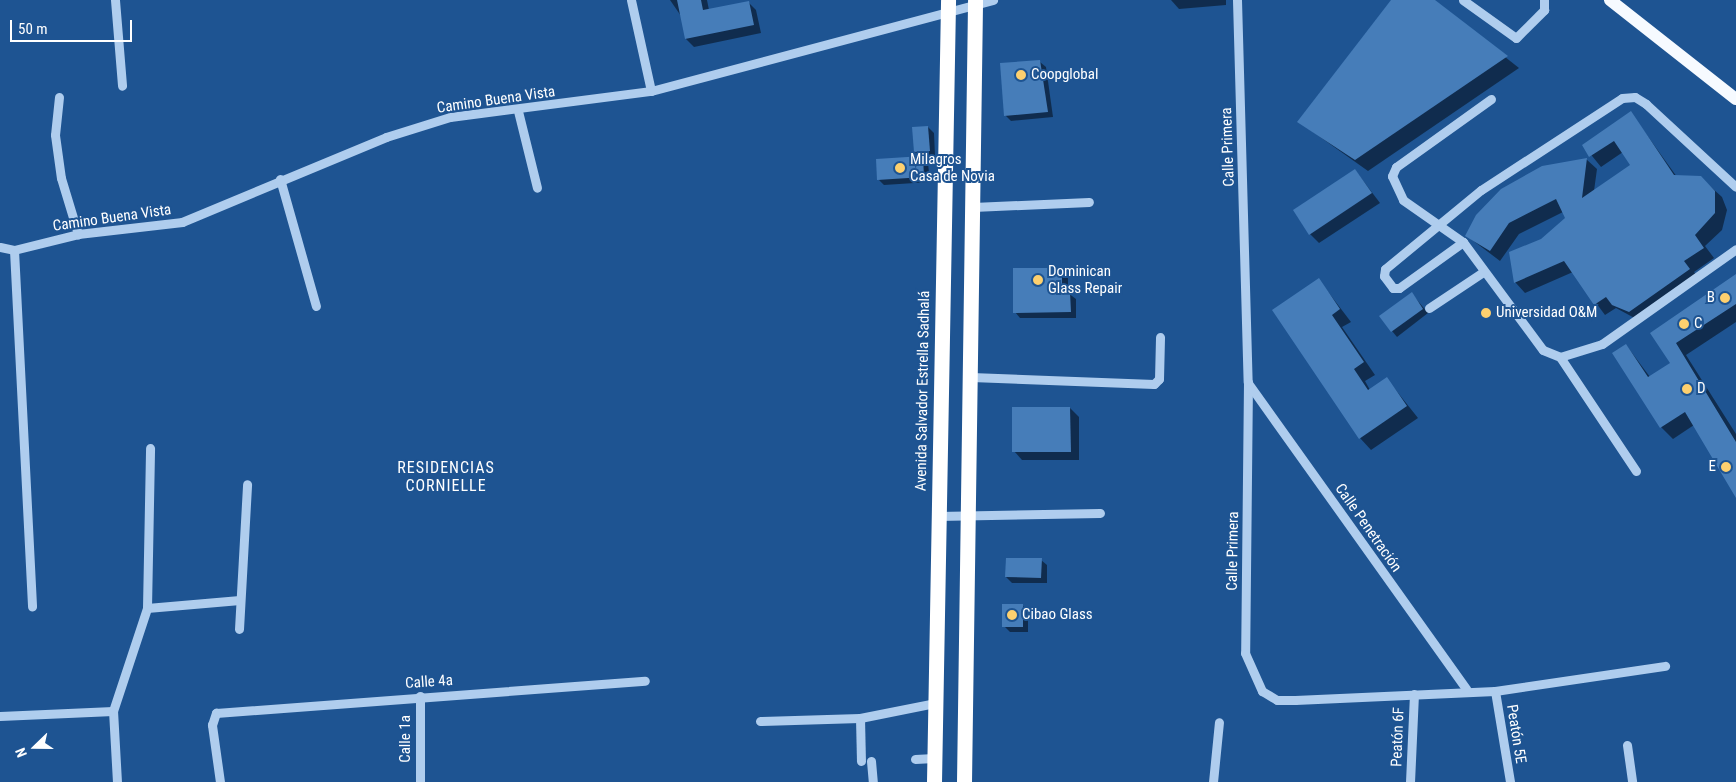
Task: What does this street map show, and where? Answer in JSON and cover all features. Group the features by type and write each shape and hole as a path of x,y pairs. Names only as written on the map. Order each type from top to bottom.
{"highway":[{"path":"964,782 970,515 975,3"},
{"name":"Avenida Salvador Estrella Sadhalá","path":"934,782 947,6"}],"main road":[{"path":"1610,0 1736,99"}],"street":[{"path":"115,0 122,86"},
{"path":"631,0 650,91"},
{"name":"Camino Buena Vista","path":"0,247 14,250 78,234 182,222 280,179 386,137 450,117 518,111 650,91 947,6 993,0"},
{"name":"Calle Primera","path":"1237,0 1248,382 1245,653 1251,674 1262,691 1277,700 1414,694 1466,689 1494,691 1665,666"},
{"path":"1463,0 1516,38 1544,10 1544,0"},
{"path":"59,97 56,135 61,178 78,234"},
{"path":"1462,242 1393,288 1385,269 1444,224 1481,190 1622,98 1635,97 1646,104 1736,188"},
{"path":"1491,99 1396,167 1392,176 1403,200 1444,224 1462,242 1543,350 1560,357 1636,470"},
{"path":"518,111 537,188"},
{"path":"280,179 316,306"},
{"path":"973,207 1088,202"},
{"path":"1560,357 1602,344 1736,249"},
{"path":"14,250 32,607"},
{"path":"1429,308 1483,272"},
{"path":"971,377 1154,384 1159,379 1160,337"},
{"name":"Calle Penetración","path":"1248,382 1466,689"},
{"path":"117,782 113,711 147,608 150,448"},
{"path":"239,629 247,484"},
{"path":"938,516 1100,513"},
{"path":"147,608 240,600"},
{"name":"Calle 4a","path":"220,782 212,725 216,713 420,696 645,681"},
{"name":"Peatón 5E","path":"1494,691 1510,782"},
{"name":"Peatón 6F","path":"1410,782 1414,694"},
{"name":"Calle 1a","path":"420,696 420,782"},
{"path":"760,721 860,718 935,703"},
{"path":"0,716 113,711"},
{"path":"860,718 861,761"},
{"path":"1213,782 1219,722"},
{"path":"1627,745 1632,782"},
{"path":"915,759 934,758"},
{"path":"871,761 873,782"}],"building":[{"path":"677,0 701,0 703,10 749,1 754,25 685,39"},
{"path":"1391,0 1435,0 1508,56 1355,160 1297,122"},
{"path":"1040,60 1048,112 1004,116 1000,63"},
{"path":"1631,111 1674,175 1701,176 1715,191 1715,213 1695,235 1704,248 1684,261 1690,269 1629,312 1612,305 1606,297 1594,305 1564,261 1514,283 1509,252 1541,239 1565,218 1556,199 1509,223 1490,251 1465,236 1476,215 1501,189 1542,166 1587,158 1582,198 1630,165 1614,141 1589,157 1582,145"},
{"path":"928,126 930,151 914,152 912,127"},
{"name":"Milagros Casa de Novia","path":"923,156 924,177 877,180 876,159"},
{"path":"1355,169 1372,193 1309,235 1293,210"},
{"path":"1013,268 1062,268 1062,292 1070,292 1071,312 1013,313"},
{"path":"1736,274 1736,304 1676,343 1736,442 1736,498 1685,412 1660,428 1612,353 1626,344 1648,377 1670,363 1650,333"},
{"path":"1319,278 1340,309 1332,315 1364,362 1354,369 1368,390 1387,377 1407,406 1359,439 1272,310"},
{"path":"1412,292 1423,309 1391,332 1379,316"},
{"path":"1012,407 1070,407 1071,452 1012,452"},
{"path":"1006,558 1042,558 1041,578 1005,577"},
{"name":"Cibao Glass","path":"1002,604 1023,604 1023,627 1002,627"}],"place":[{"name":"Coopglobal","path":"1021,75"},
{"name":"Milagros Casa de Novia","path":"900,168"},
{"name":"Dominican Glass Repair","path":"1038,280"},
{"name":"B","path":"1725,298"},
{"name":"Universidad O&M","path":"1486,313"},
{"name":"C","path":"1684,324"},
{"name":"D","path":"1687,389"},
{"name":"E","path":"1726,467"},
{"name":"Cibao Glass","path":"1012,615"}],"district":[{"name":"RESIDENCIAS CORNIELLE","path":"446,477"}]}
